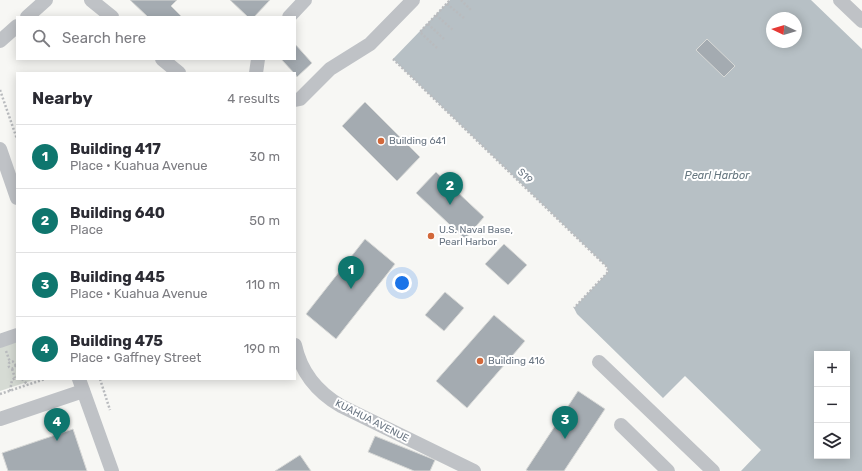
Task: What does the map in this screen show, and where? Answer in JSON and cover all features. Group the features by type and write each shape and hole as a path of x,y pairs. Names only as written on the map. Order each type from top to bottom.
{"street":[{"path":"28,16 46,0"},
{"path":"91,0 111,16"},
{"path":"290,16 305,0"},
{"path":"296,100 300,99 330,69 370,44 413,0"},
{"path":"840,0 862,20"},
{"path":"0,41 16,27"},
{"path":"163,60 178,72"},
{"path":"256,72 258,60"},
{"path":"0,148 16,195"},
{"path":"0,341 16,335"},
{"name":"KUAHUA AVENUE","path":"296,348 305,372 312,382 330,400 474,471"},
{"path":"599,362 713,471"},
{"path":"0,419 81,385 112,471"},
{"path":"621,425 668,471"}],"path":[{"path":"437,48 420,32 450,0"},
{"path":"461,0 472,10"},
{"path":"447,4 464,18"},
{"path":"436,15 453,30"},
{"path":"428,24 444,39"},
{"name":"S19","path":"393,59 607,267 608,272 574,308"},
{"path":"0,90 16,136"},
{"path":"10,391 12,380 16,378 12,369"},
{"path":"23,380 28,385"},
{"path":"0,394 42,380"},
{"path":"100,380 110,410"}],"shaded area":[{"path":"16,340 16,380 33,380 0,391 0,346"}],"water":[{"name":"Pearl Harbor","path":"450,0 811,0 862,49 862,471 741,471 761,450 685,376 663,398 577,314 574,308 608,272 607,267 393,59"}],"building":[{"path":"130,0 177,0 171,6 181,16 147,16"},
{"path":"230,0 270,0 255,16 247,16"},
{"path":"707,39 735,66 724,77 696,50"},
{"path":"296,45 312,63 297,77 296,72 293,72 282,60 296,60"},
{"name":"Building 641","path":"365,102 420,157 397,181 342,126"},
{"path":"436,172 484,217 465,239 416,193"},
{"path":"365,239 395,264 336,339 306,314"},
{"path":"504,244 527,265 508,285 485,264"},
{"path":"445,292 464,308 444,331 425,315"},
{"name":"Building 416","path":"494,315 525,341 467,408 436,381"},
{"path":"578,391 605,409 564,471 526,470"},
{"path":"73,429 87,471 8,471 2,453"},
{"path":"375,436 435,460 430,471 414,471 368,452"},
{"path":"300,455 311,471 275,471"}],"place":[{"name":"Building 641","path":"381,141"},
{"name":"Building 640","path":"450,205"},
{"name":"U.S. Naval Base, Pearl Harbor","path":"431,236"},
{"name":"Building 417","path":"351,289"},
{"name":"Building 416","path":"480,361"},
{"name":"Building 445","path":"565,439"},
{"name":"Building 475","path":"57,441"}]}
